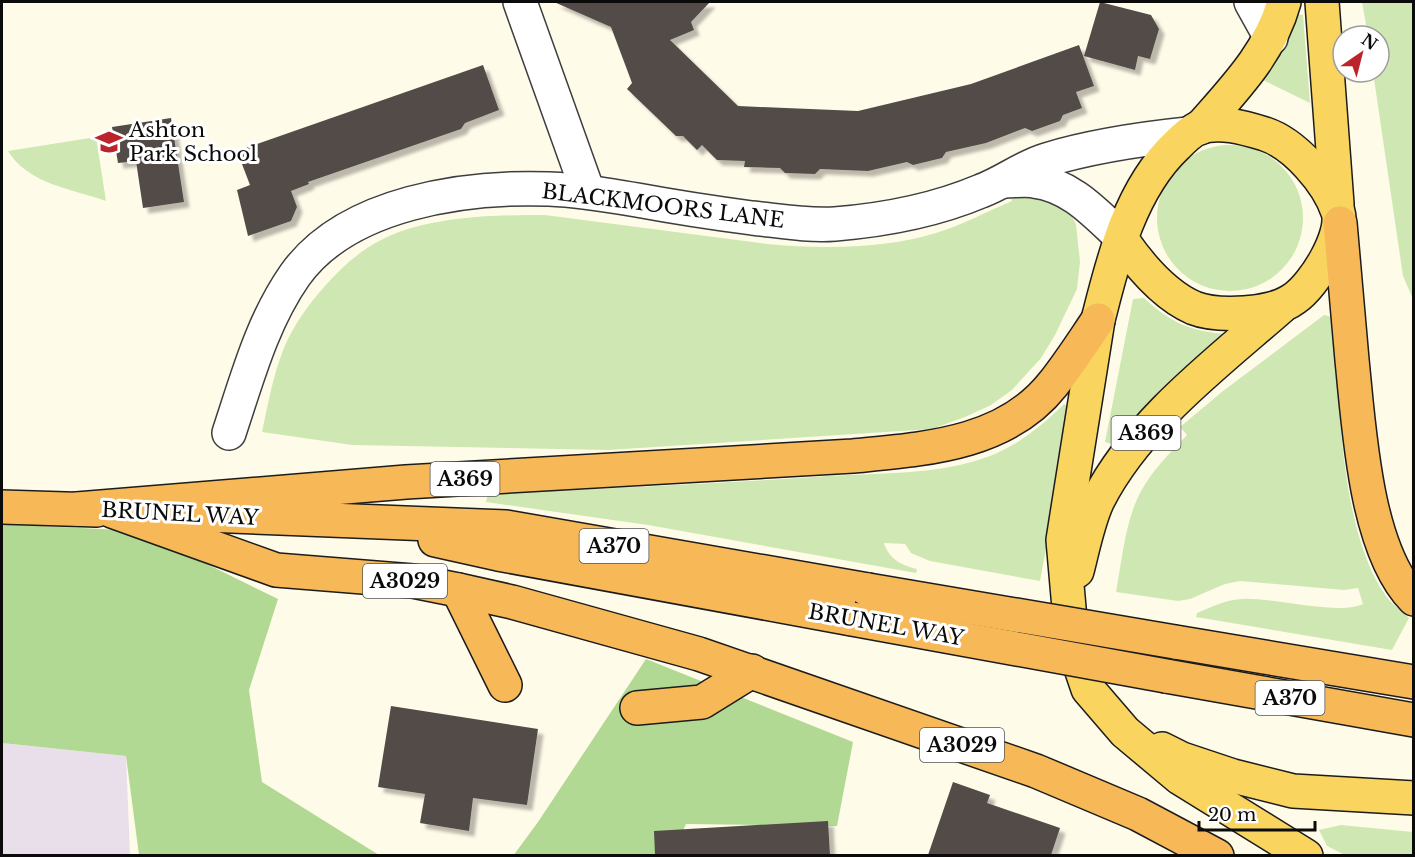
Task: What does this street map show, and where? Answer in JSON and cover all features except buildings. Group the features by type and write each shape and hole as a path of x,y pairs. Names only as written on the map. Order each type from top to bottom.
{"highway":[{"path":"1339,218 1358,423 1372,513 1393,570 1413,599"},
{"name":"A369","path":"77,508 406,482 853,456 908,451 960,442 988,433 1031,406 1052,386 1098,320"},
{"name":"BRUNEL WAY","path":"2,507 77,508 359,523 506,527 1413,682"},
{"name":"A3029","path":"112,511 276,570 413,581 458,590 524,605 753,671 1036,771 1138,814 1217,855"},
{"name":"BRUNEL WAY","path":"359,523 498,554 1413,720"},
{"path":"458,590 505,685"},
{"path":"637,708 702,702 753,671"}],"main road":[{"name":"A369","path":"1069,602 1064,540 1098,320 1106,285 1122,239 1146,181 1163,159 1194,131 1244,78 1271,38 1284,2"},
{"path":"1122,239 1140,265 1179,299 1195,308 1228,314 1253,313 1284,305 1295,298 1312,280 1334,243 1339,218 1322,2"},
{"path":"1194,131 1224,125 1272,136 1309,165 1326,188 1339,218"},
{"name":"A369","path":"1069,602 1098,501 1123,460 1178,395 1284,305"},
{"path":"1069,602 1072,642 1088,689 1125,732 1180,778 1306,855"},
{"path":"1125,732 1182,759 1233,776 1293,791 1413,798"}],"street":[{"path":"520,2 588,192"},
{"path":"1251,2 1271,38"},
{"name":"BLACKMOORS LANE","path":"230,433 253,361 274,309 302,267 338,236 387,210 442,196 511,188 588,192 698,211 800,224 834,224 918,211 979,193 1042,161 1088,149 1194,131"},
{"name":"BLACKMOORS LANE","path":"1005,181 1034,180 1059,187 1074,195 1122,239"}],"shaded area":[{"path":"2,743 126,756 130,855 2,856"}],"green space":[{"path":"1362,2 1413,2 1413,299 1403,276 1375,84 1391,84 1391,24 1366,24"},
{"path":"1297,14 1303,15 1310,103 1261,79"},
{"path":"96,137 106,201 65,189 39,178 27,171 8,151"},
{"path":"1230,145 1244,146 1258,151 1271,157 1282,166 1291,177 1297,190 1302,204 1302,232 1297,246 1291,259 1282,270 1271,279 1258,285 1244,290 1230,291 1216,290 1202,285 1189,279 1178,270 1169,259 1163,246 1158,232 1157,218 1158,204 1163,190 1169,177 1178,166 1189,157 1202,151 1216,146"},
{"path":"1027,196 1050,199 1070,214 1076,224 1080,262 1077,289 1041,358 1012,390 991,405 932,429 608,450 352,445 262,432 280,358 296,324 312,301 336,274 364,250 379,241 418,226 482,217 545,215 767,244 809,247 874,245 936,233 1012,201 1011,199"},
{"path":"1144,298 1163,314 1183,325 1203,331 1228,334 1119,446 1105,442 1133,299"},
{"path":"1324,315 1336,318 1344,462 1359,537 1371,569 1386,596 1409,618 1392,650 1196,617 1197,613 1213,606 1241,599 1322,607 1352,607 1363,604 1358,588 1344,590 1240,581 1178,601 1116,592 1125,541 1135,504 1150,477 1187,435 1180,427 1223,391"},
{"path":"1064,404 1072,408 1040,581 930,561 911,553 905,544 884,543 892,557 906,566 917,569 916,573 648,525 486,502 488,494 890,473 951,467 990,456 1010,446 1039,427"},
{"path":"2,524 140,531 278,599 249,690 262,782 379,855 139,855 126,756 2,743"},
{"path":"646,659 853,742 837,826 686,824 672,855 513,856"},
{"path":"1341,825 1413,832 1413,855 1345,855 1327,846 1319,830"}],"place":[{"name":"Ashton Park School","path":"109,142"}]}
